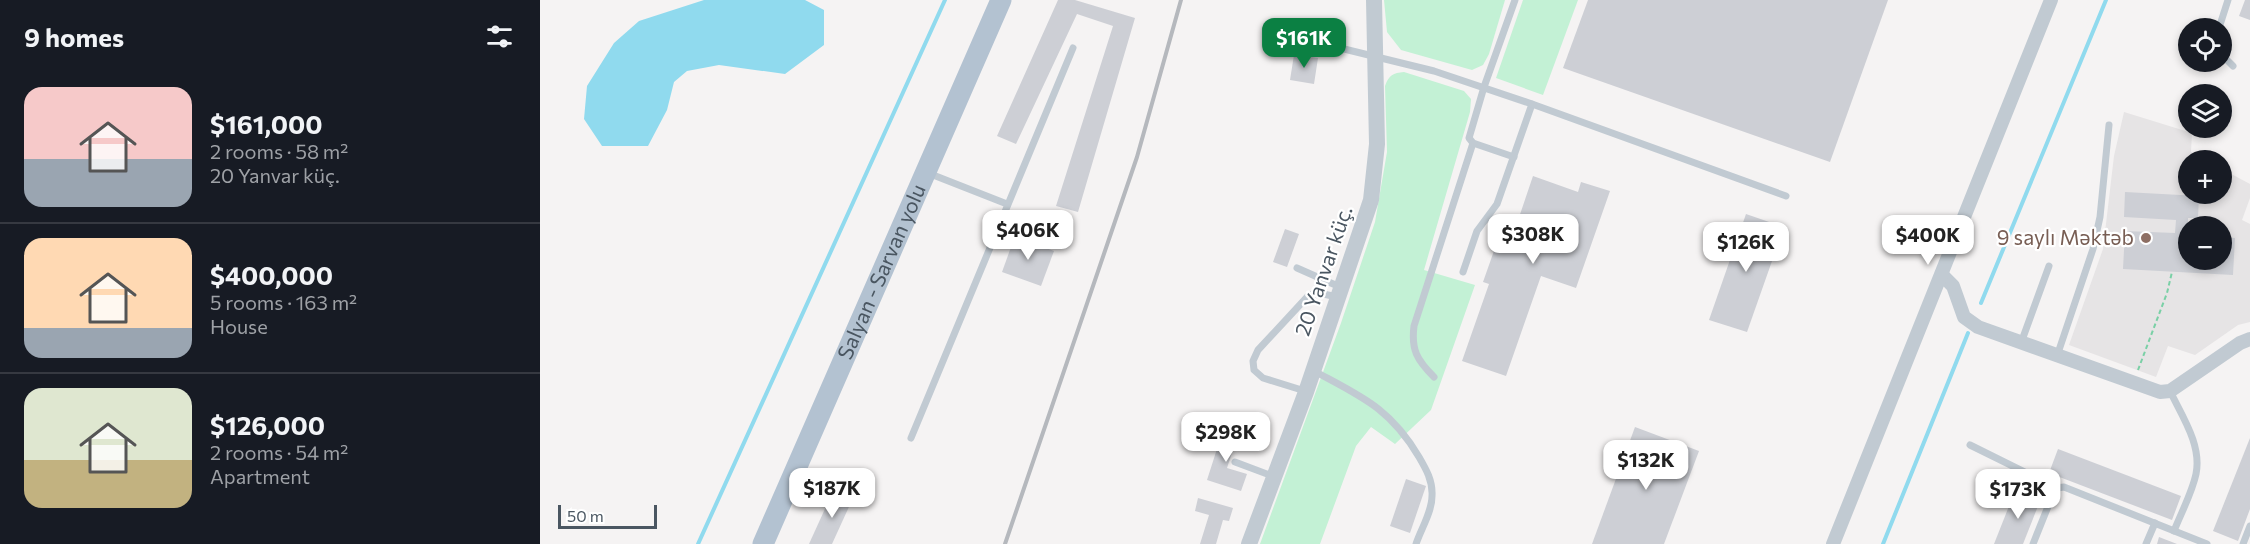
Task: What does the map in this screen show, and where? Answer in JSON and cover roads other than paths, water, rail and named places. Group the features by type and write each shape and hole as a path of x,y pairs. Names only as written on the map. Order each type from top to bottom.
{"main road":[{"name":"Salyan - Sarvan yolu","path":"763,544 1001,0"}],"street":[{"name":"20 Yanvar küç.","path":"1250,544 1314,371 1371,200 1376,170 1374,0"},
{"path":"1833,544 2051,0"},
{"path":"1942,275 1953,286 1964,317 1978,327 2132,384 2160,392 2170,392 2240,343 2250,339"}],"lane":[{"path":"1514,157 1473,143 1469,138 1484,87 1515,0"},
{"path":"2222,18 2228,0"},
{"path":"1287,35 1434,71 1484,87 1786,196"},
{"path":"911,438 1073,48"},
{"path":"1463,272 1477,231 1497,204 1532,104"},
{"path":"2057,356 2093,249 2100,218 2109,125"},
{"path":"1434,376 1416,356 1412,341 1414,326 1473,143"},
{"path":"926,172 1007,204"},
{"path":"2021,343 2049,266"},
{"path":"1297,268 1341,292"},
{"path":"1306,392 1263,378 1254,370 1253,361 1258,350 1309,295 1341,292"},
{"path":"1314,371 1382,410 1398,426 1416,452 1431,483 1432,498 1416,544"},
{"path":"2170,392 2193,441 2197,457 2196,474 2174,531"},
{"path":"1970,446 2057,488 2064,487 2207,544"},
{"path":"1235,462 1275,477"},
{"path":"2033,544 2057,488"},
{"path":"2146,544 2155,523"},
{"path":"2243,544 2250,526"}],"water":[{"path":"704,0 805,0 824,10 824,45 785,74 719,65 687,71 674,82 667,110 648,146 602,146 584,119 587,86 614,43 639,21"}],"waterway":[{"path":"698,544 945,0"},
{"path":"1981,303 2106,0"},
{"path":"1883,544 1968,333"}],"railway":[{"path":"1005,544 1137,157 1181,0"}],"place":[{"name":"9 saylı Məktəb","path":"2146,238"}]}
